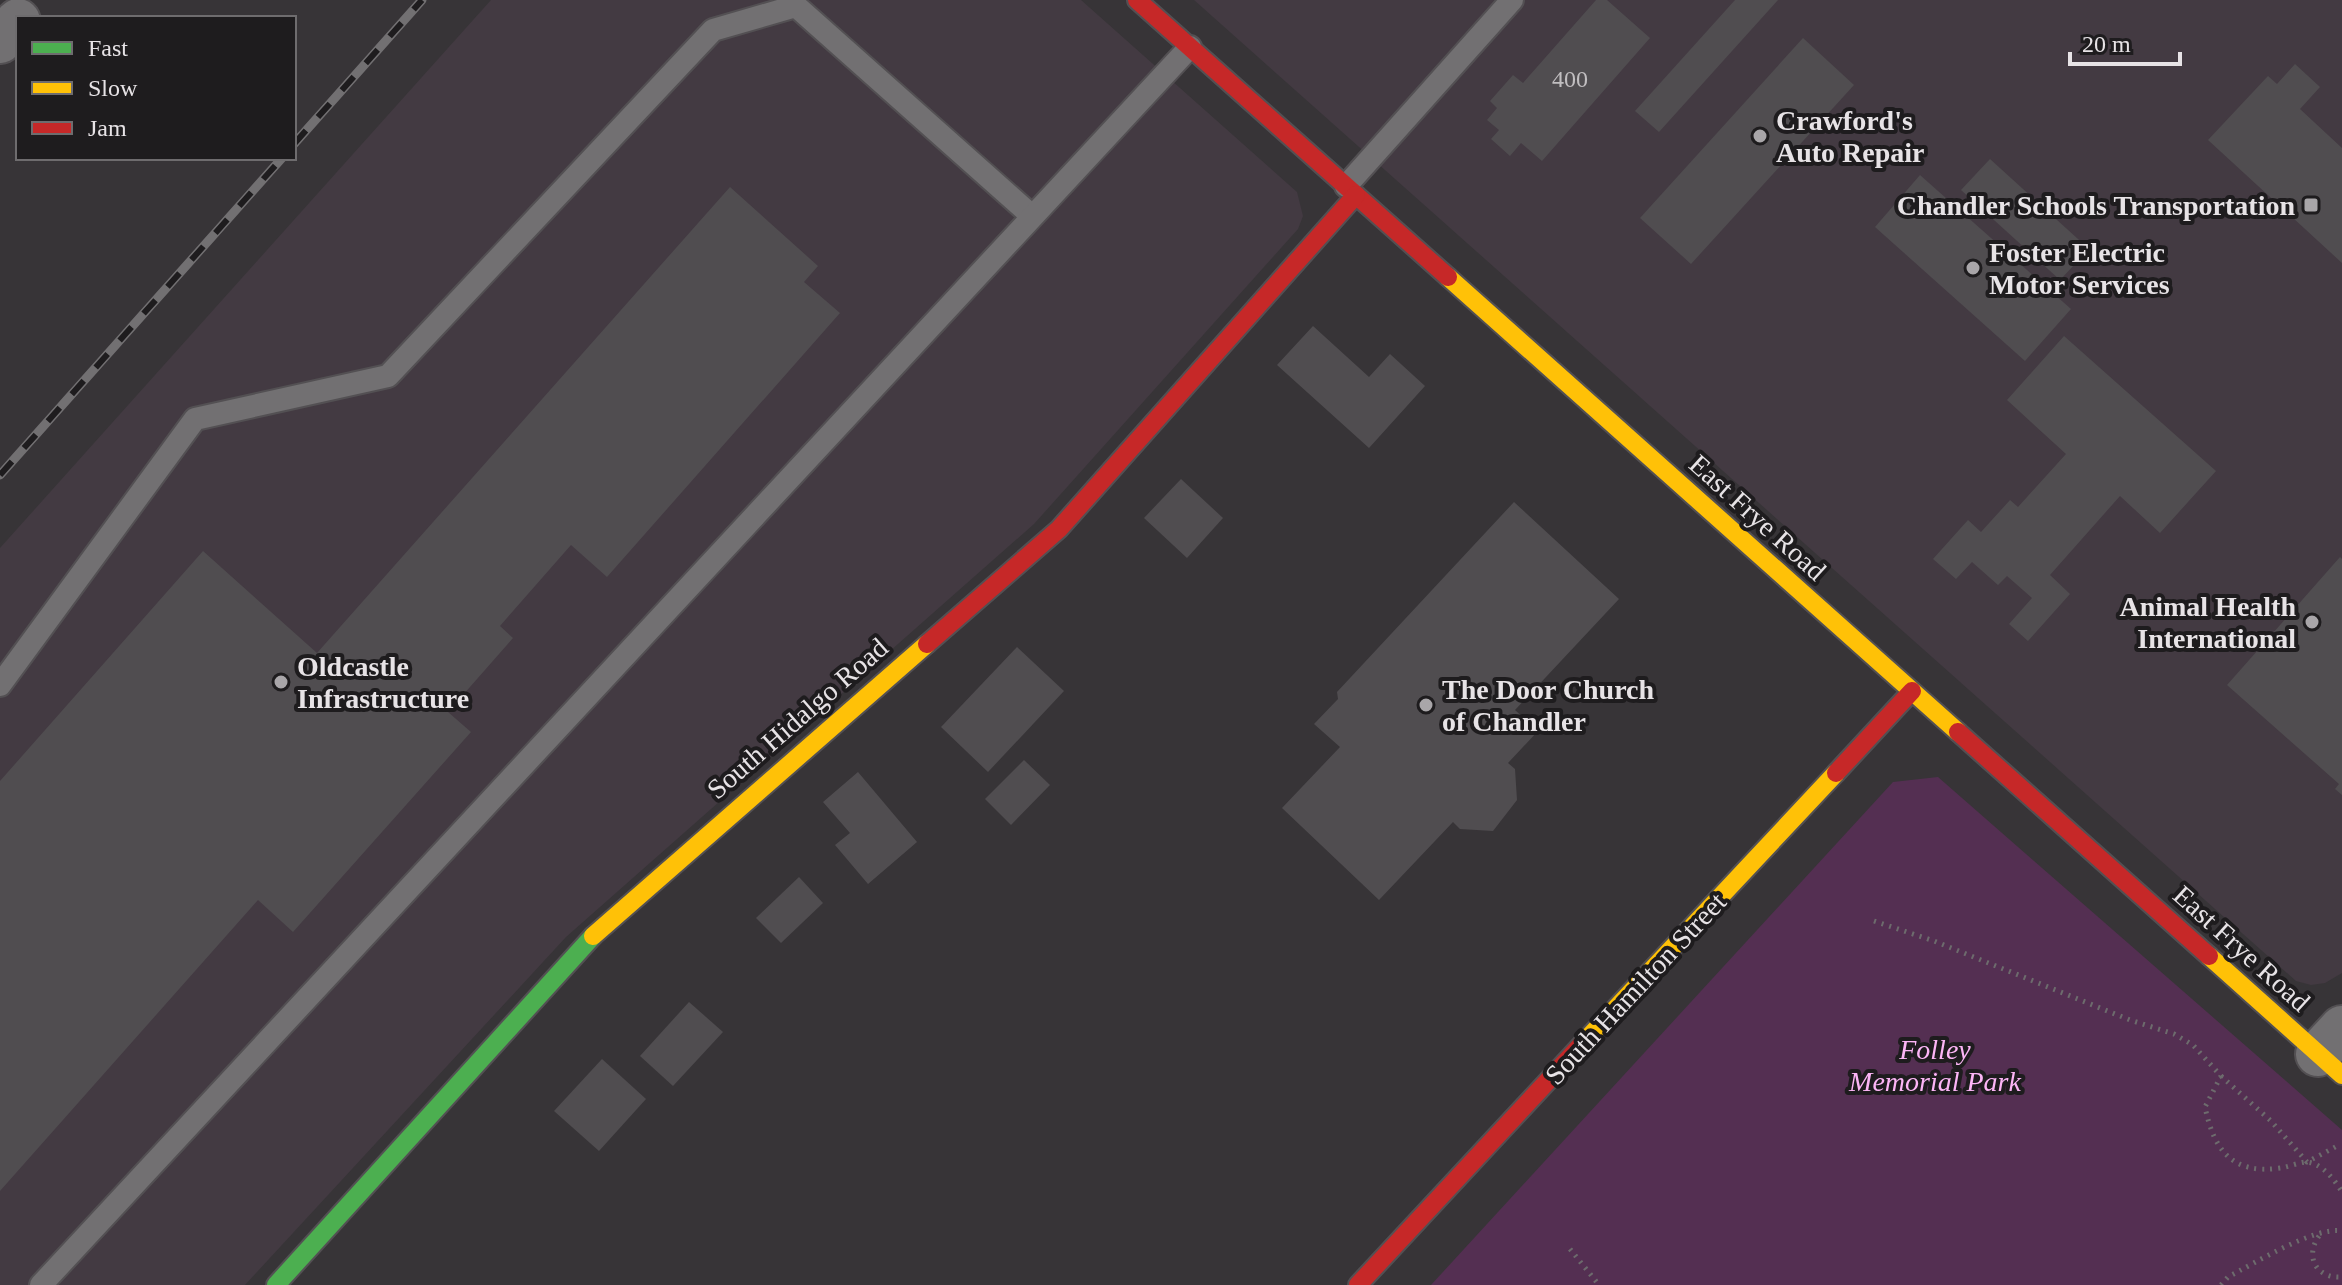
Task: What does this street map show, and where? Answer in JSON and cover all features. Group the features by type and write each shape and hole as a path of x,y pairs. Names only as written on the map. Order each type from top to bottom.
{"street":[{"path":"22,16 36,0"},
{"name":"East Frye Road","path":"1137,0 1912,691 2334,1052"},
{"path":"0,41 16,22"},
{"name":"South Hidalgo Road","path":"276,1285 591,937 1059,529 1351,190"},
{"name":"South Hamilton Street","path":"1358,1285 1912,691"}],"lane":[{"path":"1351,190 1512,0"},
{"path":"0,685 195,419 388,376 713,30 796,6 1032,216"},
{"path":"41,1285 1190,47"}],"path":[{"path":"1874,921 1934,941 2104,1010 2174,1034 2193,1045 2221,1076 2271,1121 2307,1162 2332,1175 2342,1192"},
{"path":"2221,1076 2205,1107 2215,1142 2224,1155 2241,1165 2260,1169 2307,1162 2339,1145"},
{"path":"2221,1285 2228,1277 2288,1244 2329,1230 2342,1231"},
{"path":"2320,1235 2313,1244 2314,1265 2320,1273 2342,1277"},
{"path":"1570,1249 1599,1285"}],"shaded area":[{"path":"491,0 1081,0 1297,192 1303,216 1298,229 1034,524 566,937 245,1285 0,1285 0,548"},
{"path":"1194,0 2342,0 2342,973 2325,983 2311,985 2296,981"}],"green space":[{"name":"Folley Memorial Park","path":"1938,777 2342,1130 2342,1285 1431,1285 1893,782"}],"building":[{"path":"1596,0 1607,0 1650,38 1542,161 1521,143 1510,156 1491,139 1499,130 1487,120 1497,108 1490,101 1513,75 1523,83"},
{"path":"1735,0 1778,0 1659,132 1635,111"},
{"path":"1803,38 1854,85 1691,264 1640,218"},
{"name":"Chandler Schools Transportation","path":"2295,64 2320,87 2300,109 2342,148 2342,263 2208,140 2268,76 2277,84"},
{"path":"1990,159 2089,249 2060,280 1961,190"},
{"name":"Foster Electric Motor Services","path":"1920,175 2071,309 2025,361 1875,227"},
{"name":"Oldcastle Infrastructure","path":"730,187 818,266 804,282 840,313 607,577 571,545 500,626 513,638 448,712 471,732 293,932 258,900 0,1191 0,781 203,551 317,653"},
{"path":"1313,326 1369,377 1390,354 1425,386 1369,448 1277,365"},
{"path":"2064,336 2216,471 2160,533 2120,496 2050,575 2070,594 2028,641 2009,624 2032,598 2007,576 1998,585 1972,562 1956,579 1933,559 1968,520 1981,532 2010,500 2018,507 2066,454 2007,400"},
{"path":"1181,479 1223,518 1187,558 1144,518"},
{"name":"The Door Church of Chandler","path":"1514,502 1619,599 1515,710 1538,731 1508,763 1515,769 1517,800 1493,831 1460,829 1453,822 1379,900 1282,808 1340,747 1314,724 1338,699 1337,692"},
{"name":"Animal Health International","path":"2340,557 2342,795 2335,789 2339,784 2227,685"},
{"path":"1017,647 1064,691 988,772 941,727"},
{"path":"1024,760 1050,785 1011,825 985,799"},
{"path":"858,772 917,842 868,884 835,845 850,833 823,802"},
{"path":"799,877 823,903 781,943 756,918"},
{"path":"689,1002 723,1032 673,1086 640,1056"},
{"path":"602,1059 646,1099 599,1151 554,1111"}],"railway":[{"path":"296,142 422,0"},
{"path":"0,475 280,160"}],"traffic: fast":[{"path":"276,1285 593,936"}],"traffic: slow":[{"path":"1448,277 1958,732"},
{"path":"593,936 927,644"},
{"path":"1585,1041 1836,773"},
{"path":"2209,956 2342,1075"}],"traffic: jam":[{"path":"1137,0 1448,277"},
{"path":"927,644 1059,529 1356,195"},
{"path":"1836,773 1912,691"},
{"path":"1958,732 2209,956"},
{"path":"1358,1285 1585,1041"}],"place":[{"name":"Crawford's Auto Repair","path":"1760,136"},
{"name":"Chandler Schools Transportation","path":"2311,205"},
{"name":"Foster Electric Motor Services","path":"1973,268"},
{"name":"Animal Health International","path":"2312,622"},
{"name":"Oldcastle Infrastructure","path":"281,682"},
{"name":"The Door Church of Chandler","path":"1426,705"}]}
